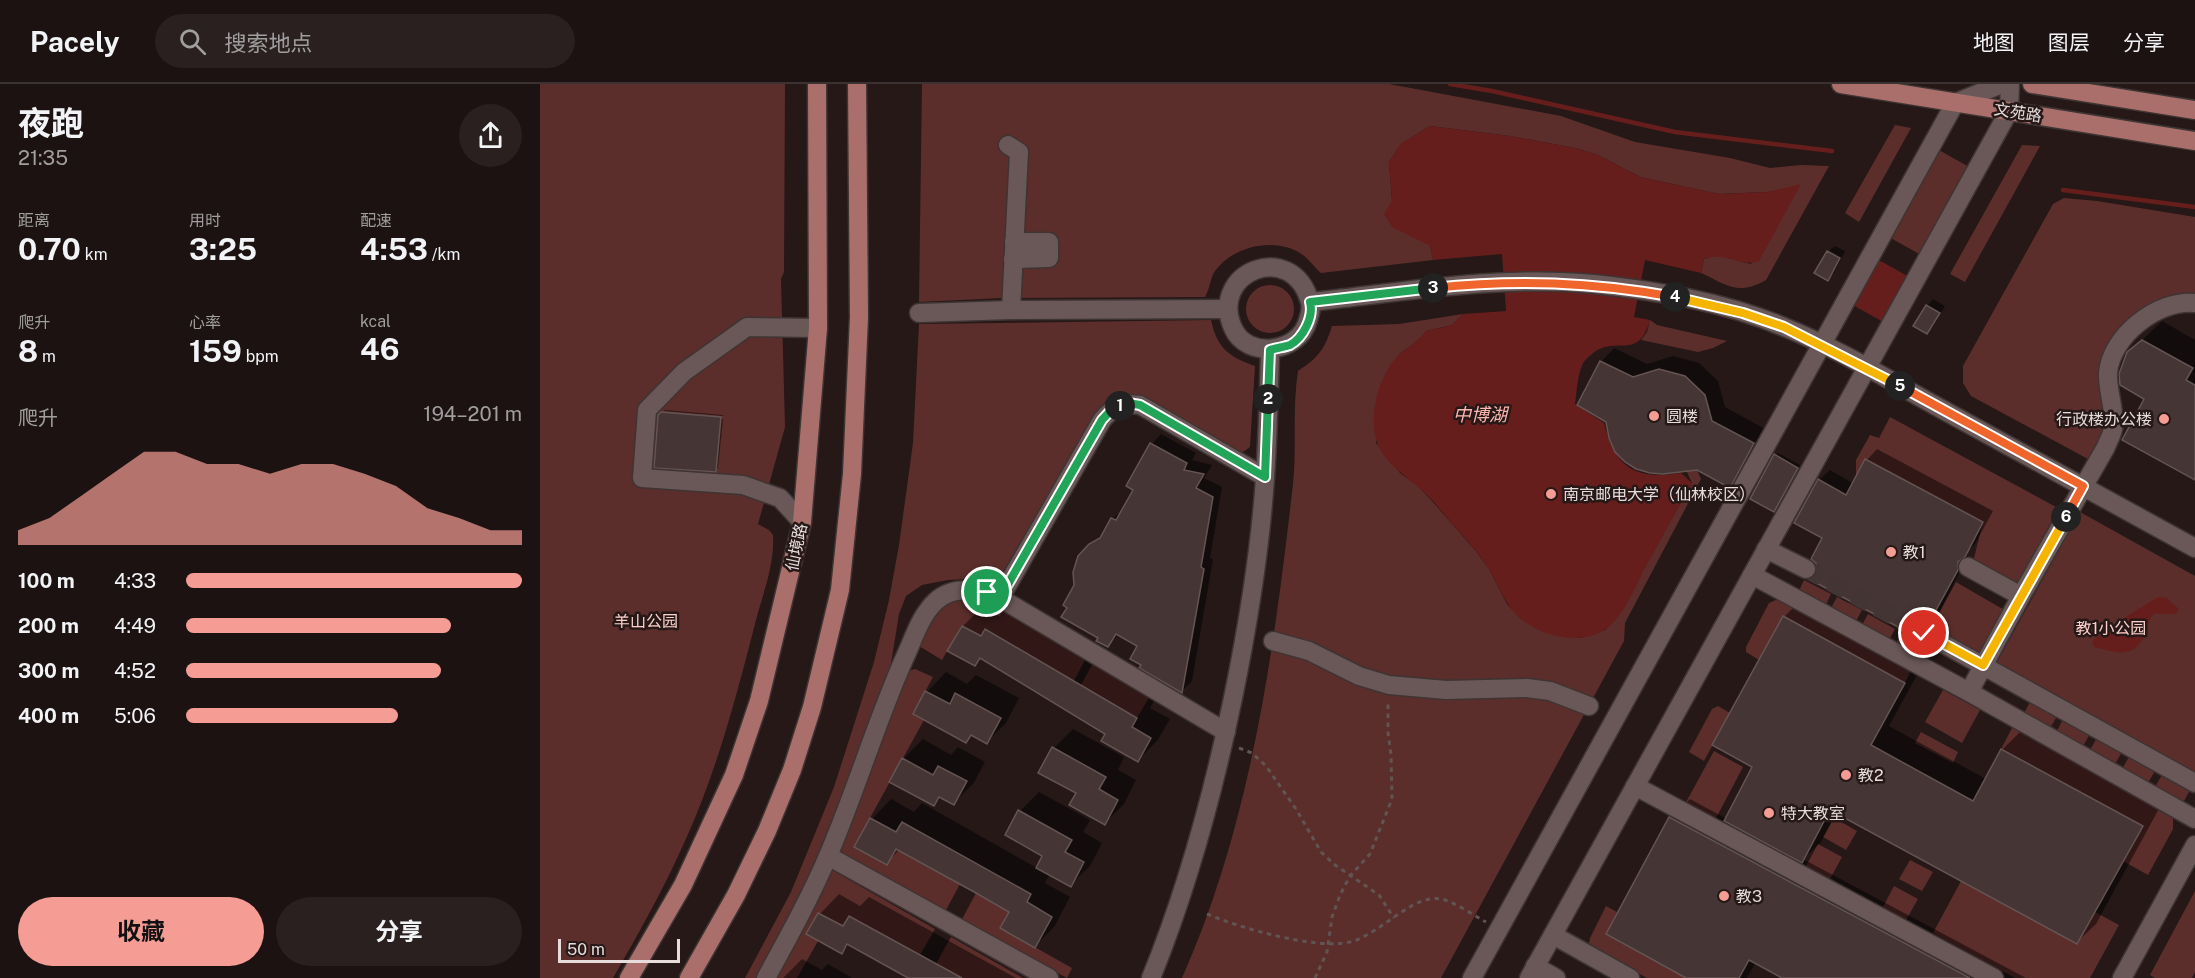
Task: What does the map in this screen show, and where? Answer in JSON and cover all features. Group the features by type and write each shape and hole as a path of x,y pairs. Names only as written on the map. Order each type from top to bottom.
{"main road":[{"name":"仙境路","path":"629,978 682,885 734,775 759,701 802,522 818,328 817,84"},
{"path":"689,978 736,895 767,831 792,770 812,707 840,590 852,474 859,317 858,84"},
{"name":"文苑路","path":"1841,84 2195,141"},
{"name":"文苑路","path":"2032,84 2195,110"}],"street":[{"path":"1472,978 1955,103 2002,84"},
{"path":"1556,978 1532,972 2008,111 2010,84"},
{"path":"1008,145 1019,152 1011,310"},
{"path":"1269,267 1290,272 1305,287 1310,302 1311,308 1306,329 1291,344 1270,350 1249,345 1234,330 1228,309 1233,288 1248,272 1269,267"},
{"path":"1310,302 1449,287 1521,282 1592,284 1688,299 1743,313 1784,327 1822,345 2195,548"},
{"path":"1969,692 2106,447 2113,429 2108,375 2112,356 2136,325 2148,316 2167,306 2195,303"},
{"path":"920,313 1011,310 1228,309"},
{"path":"802,522 780,498 743,485 642,478 646,410 684,372 747,327 818,328"},
{"path":"1152,978 1189,874 1209,805 1247,626 1265,477 1270,350"},
{"path":"1000,598 1102,420 1113,408 1128,403 1140,405 1265,477"},
{"path":"1766,549 1806,569"},
{"path":"1968,567 2021,596"},
{"path":"1752,575 1969,692 2195,819"},
{"path":"766,978 828,856 895,680 926,613 936,601 949,592 978,591 1000,598 1225,737"},
{"path":"1924,633 2195,783"},
{"path":"1273,641 1309,651 1359,676 1389,685 1446,690 1527,688 1550,691 1589,706"},
{"path":"1635,786 1994,978"},
{"path":"2122,978 2195,845"},
{"path":"828,856 1049,978"},
{"path":"1553,935 1630,978"}],"path":[{"path":"1315,978 1329,944 1332,917 1340,895 1350,876 1370,854 1392,799 1388,732 1389,685"},
{"path":"1225,737 1252,753 1266,766 1296,809 1321,852 1335,866 1379,895 1394,918"},
{"path":"1207,914 1231,924 1285,937 1329,944 1351,942 1371,934 1411,905 1430,899 1444,900 1500,928"}],"green space":[{"name":"羊山公园","path":"540,84 785,84 784,272 781,279 785,427 758,524 773,535 770,567 734,704 707,787 669,876 613,978 540,978"},
{"path":"922,84 1389,84 1561,116 1635,142 1730,158 1770,168 1801,165 1829,166 1766,280 1748,287 1726,285 1701,273 1704,259 1717,255 1751,264 1788,189 1719,194 1640,177 1598,155 1575,148 1510,136 1430,126 1401,144 1389,162 1392,201 1430,246 1433,260 1321,273 1300,253 1290,248 1266,245 1243,250 1223,262 1213,274 1205,297 1003,298 919,302"},
{"path":"1895,125 1911,128 1859,222 1845,213"},
{"path":"2022,145 2040,146 1965,282 1950,274"},
{"path":"1937,149 1971,168 1921,255 1887,236"},
{"path":"2064,198 2195,217 2195,296 2163,301 2136,313 2118,332 2108,422 2095,452 2088,459 1971,396 1963,383 1963,366 2053,204"},
{"path":"1270,285 1287,292 1294,309 1287,326 1270,333 1253,326 1246,309 1253,292"},
{"path":"1463,314 1452,325 1426,331 1393,363 1383,397 1376,443 1400,473 1417,485 1475,550 1489,569 1507,604 1521,619 1581,638 1605,630 1615,619 1692,483 1686,470 1697,470 1701,479 1625,623 1624,641 1441,978 1182,978 1206,919 1226,859 1256,736 1268,673 1293,484 1298,371 1320,352 1332,326 1399,324"},
{"path":"1211,320 1217,338 1225,350 1238,359 1255,366 1250,447 1243,452 1235,451 1162,407 1135,395 1111,395 1099,409 996,584 984,578 948,580 922,585 906,596 899,614 890,670 811,874 756,978 745,978 791,892 834,787 874,662 899,545 913,443 919,324"},
{"path":"1650,320 1657,325 1727,341 1698,352 1641,340 1647,332"},
{"path":"1890,417 2058,508 2018,587 1973,562 1983,522 1866,459 1856,477 1856,460 1870,435 1879,438"},
{"name":"教1小公园","path":"2080,512 2195,576 2195,772 1997,662"},
{"path":"1804,580 1831,594 1825,607 1798,593"},
{"path":"1956,582 2006,611 1980,655 1931,628"},
{"path":"1837,597 1862,610 1855,623 1830,610"},
{"path":"957,598 981,599 1004,609 1086,658 1074,681 985,629 981,636 961,626 942,660 919,646 934,610"},
{"path":"1778,599 1789,601 1910,668 1905,683 1783,616 1759,660 1746,652 1746,647 1769,603"},
{"path":"1868,614 1895,629 1888,642 1861,627"},
{"path":"1902,633 1928,647 1921,660 1895,645"},
{"path":"1093,663 1150,696 1137,718 1081,685"},
{"path":"915,669 933,677 913,714 924,720 854,847 896,849 960,884 945,912 838,854 908,671"},
{"path":"1943,690 1980,710 1962,743 1925,722"},
{"path":"2032,698 2059,713 2050,728 2024,713"},
{"path":"1718,706 1730,713 1704,761 1689,752 1712,709"},
{"path":"2064,717 2091,732 2083,746 2057,731"},
{"path":"2013,726 2165,810 2173,818 2173,829 2148,875 2123,861 2142,826 2001,749"},
{"path":"1921,732 1958,752 1953,763 1915,743"},
{"path":"2098,736 2123,750 2115,764 2090,750"},
{"path":"1714,751 1743,767 1715,820 1685,804"},
{"path":"2130,755 2156,769 2148,783 2122,769"},
{"path":"2163,773 2191,788 2183,803 2155,787"},
{"path":"1834,818 1857,831 1846,850 1823,837"},
{"path":"1818,844 1842,857 1830,879 1806,866"},
{"path":"1910,860 1933,872 1922,891 1899,879"},
{"path":"832,870 935,929 920,955 849,916 843,926 819,913 807,934 818,941 797,978 774,978 827,872"},
{"path":"1961,881 2077,944 2095,912 2119,925 2090,978 2015,978 1933,933"},
{"path":"1894,886 1918,899 1906,920 1883,907"},
{"path":"2195,891 2195,972 2192,978 2155,978 2150,975"},
{"path":"976,893 1009,912 1001,928 1072,968 1067,978 961,921"},
{"path":"1606,906 1617,912 1606,934 1686,978 1647,978 1592,948 1589,943 1590,938"},
{"path":"951,937 1023,978 962,978 936,964"}],"water":[{"name":"中博湖","path":"1430,126 1510,136 1575,148 1598,155 1640,177 1719,194 1767,192 1801,184 1759,261 1746,263 1712,257 1704,259 1701,273 1645,260 1634,317 1650,320 1645,333 1639,341 1632,344 1600,349 1588,357 1580,370 1575,404 1604,423 1614,451 1621,460 1629,468 1639,472 1665,475 1681,473 1692,483 1622,611 1611,625 1594,635 1560,637 1537,629 1519,617 1509,606 1488,568 1472,546 1427,495 1394,467 1378,446 1374,417 1379,388 1399,355 1426,331 1452,325 1463,314 1506,311 1502,254 1433,260 1430,246 1392,227 1384,214 1392,201 1389,162 1401,144"},
{"path":"1877,259 1911,278 1885,323 1851,304"},
{"path":"2158,597 2167,598 2179,609 2176,614 2154,614 2140,644 2135,649 2116,652 2094,647 2092,642 2096,637 2109,634 2127,616"}],"building":[{"path":"1827,251 1840,258 1828,281 1814,273"},
{"path":"1926,305 1940,313 1927,334 1913,326"},
{"name":"行政楼办公楼","path":"2142,340 2193,368 2186,380 2195,385 2195,480 2122,440 2144,399 2120,385 2119,374 2127,352"},
{"name":"圆楼","path":"1600,361 1633,377 1659,369 1685,376 1705,395 1712,421 1754,443 1730,488 1697,470 1663,474 1650,473 1636,469 1625,462 1615,452 1606,422 1577,405"},
{"path":"661,412 721,417 716,472 654,468 658,415"},
{"path":"1150,443 1187,463 1184,470 1204,474 1196,488 1213,497 1201,567 1204,569 1182,693 1139,668 1141,665 1130,659 1137,646 1116,634 1108,647 1096,641 1098,638 1061,617 1067,608 1063,605 1074,585 1073,572 1078,556 1089,544 1100,538 1111,518 1116,520 1133,490 1126,486"},
{"path":"1774,454 1798,468 1774,512 1750,499"},
{"name":"教1","path":"1865,459 1983,522 1965,557 1958,562 1958,570 1929,623 1918,624 1914,628 1913,635 1809,579 1816,573 1816,563 1811,559 1822,538 1794,523 1818,479 1846,495"},
{"name":"教2","path":"1783,616 1905,683 1871,745 1973,801 2001,749 2143,826 2077,944 1830,810 1802,863 1724,821 1752,767 1712,745"},
{"path":"962,626 981,636 985,629 1137,718 1132,727 1151,738 1138,762 1101,741 1105,734 980,658 975,666 947,651"},
{"path":"925,691 950,704 955,693 1001,718 987,744 971,735 966,743 913,714"},
{"path":"1052,747 1106,777 1099,789 1118,800 1105,825 1069,805 1076,793 1038,773"},
{"path":"902,758 933,775 938,766 967,781 954,805 939,797 934,806 889,782"},
{"path":"1018,810 1072,840 1065,852 1084,862 1071,887 1036,868 1042,856 1005,835"},
{"name":"教3","path":"1669,817 1970,978 1782,978 1749,960 1739,978 1686,978 1606,934"},
{"path":"870,818 896,832 902,822 1031,894 1027,902 1052,917 1035,948 1000,928 1009,912 976,893 896,849 887,865 854,847"},
{"path":"818,913 843,926 849,916 962,978 908,978 847,944 842,954 806,934"}],"waterway":[{"path":"1450,84 1492,91 1675,132 1832,151"},
{"path":"2063,190 2195,207"}],"tunnel":[{"path":"1806,569 1924,633"}],"place":[{"name":"圆楼","path":"1654,416"},
{"name":"行政楼办公楼","path":"2164,419"},
{"name":"南京邮电大学（仙林校区）","path":"1551,494"},
{"name":"教1","path":"1891,552"},
{"name":"教2","path":"1846,775"},
{"name":"特大教室","path":"1769,813"},
{"name":"教3","path":"1724,896"}],"route":[{"path":"987,592 1000,598 1102,420 1113,408 1128,403 1140,405 1265,477 1270,350 1291,344 1306,329 1311,308 1310,302 1449,287 1554,282 1626,288 1688,299 1743,313 1784,327 1866,368 2083,486 1983,665 1924,633"}]}
